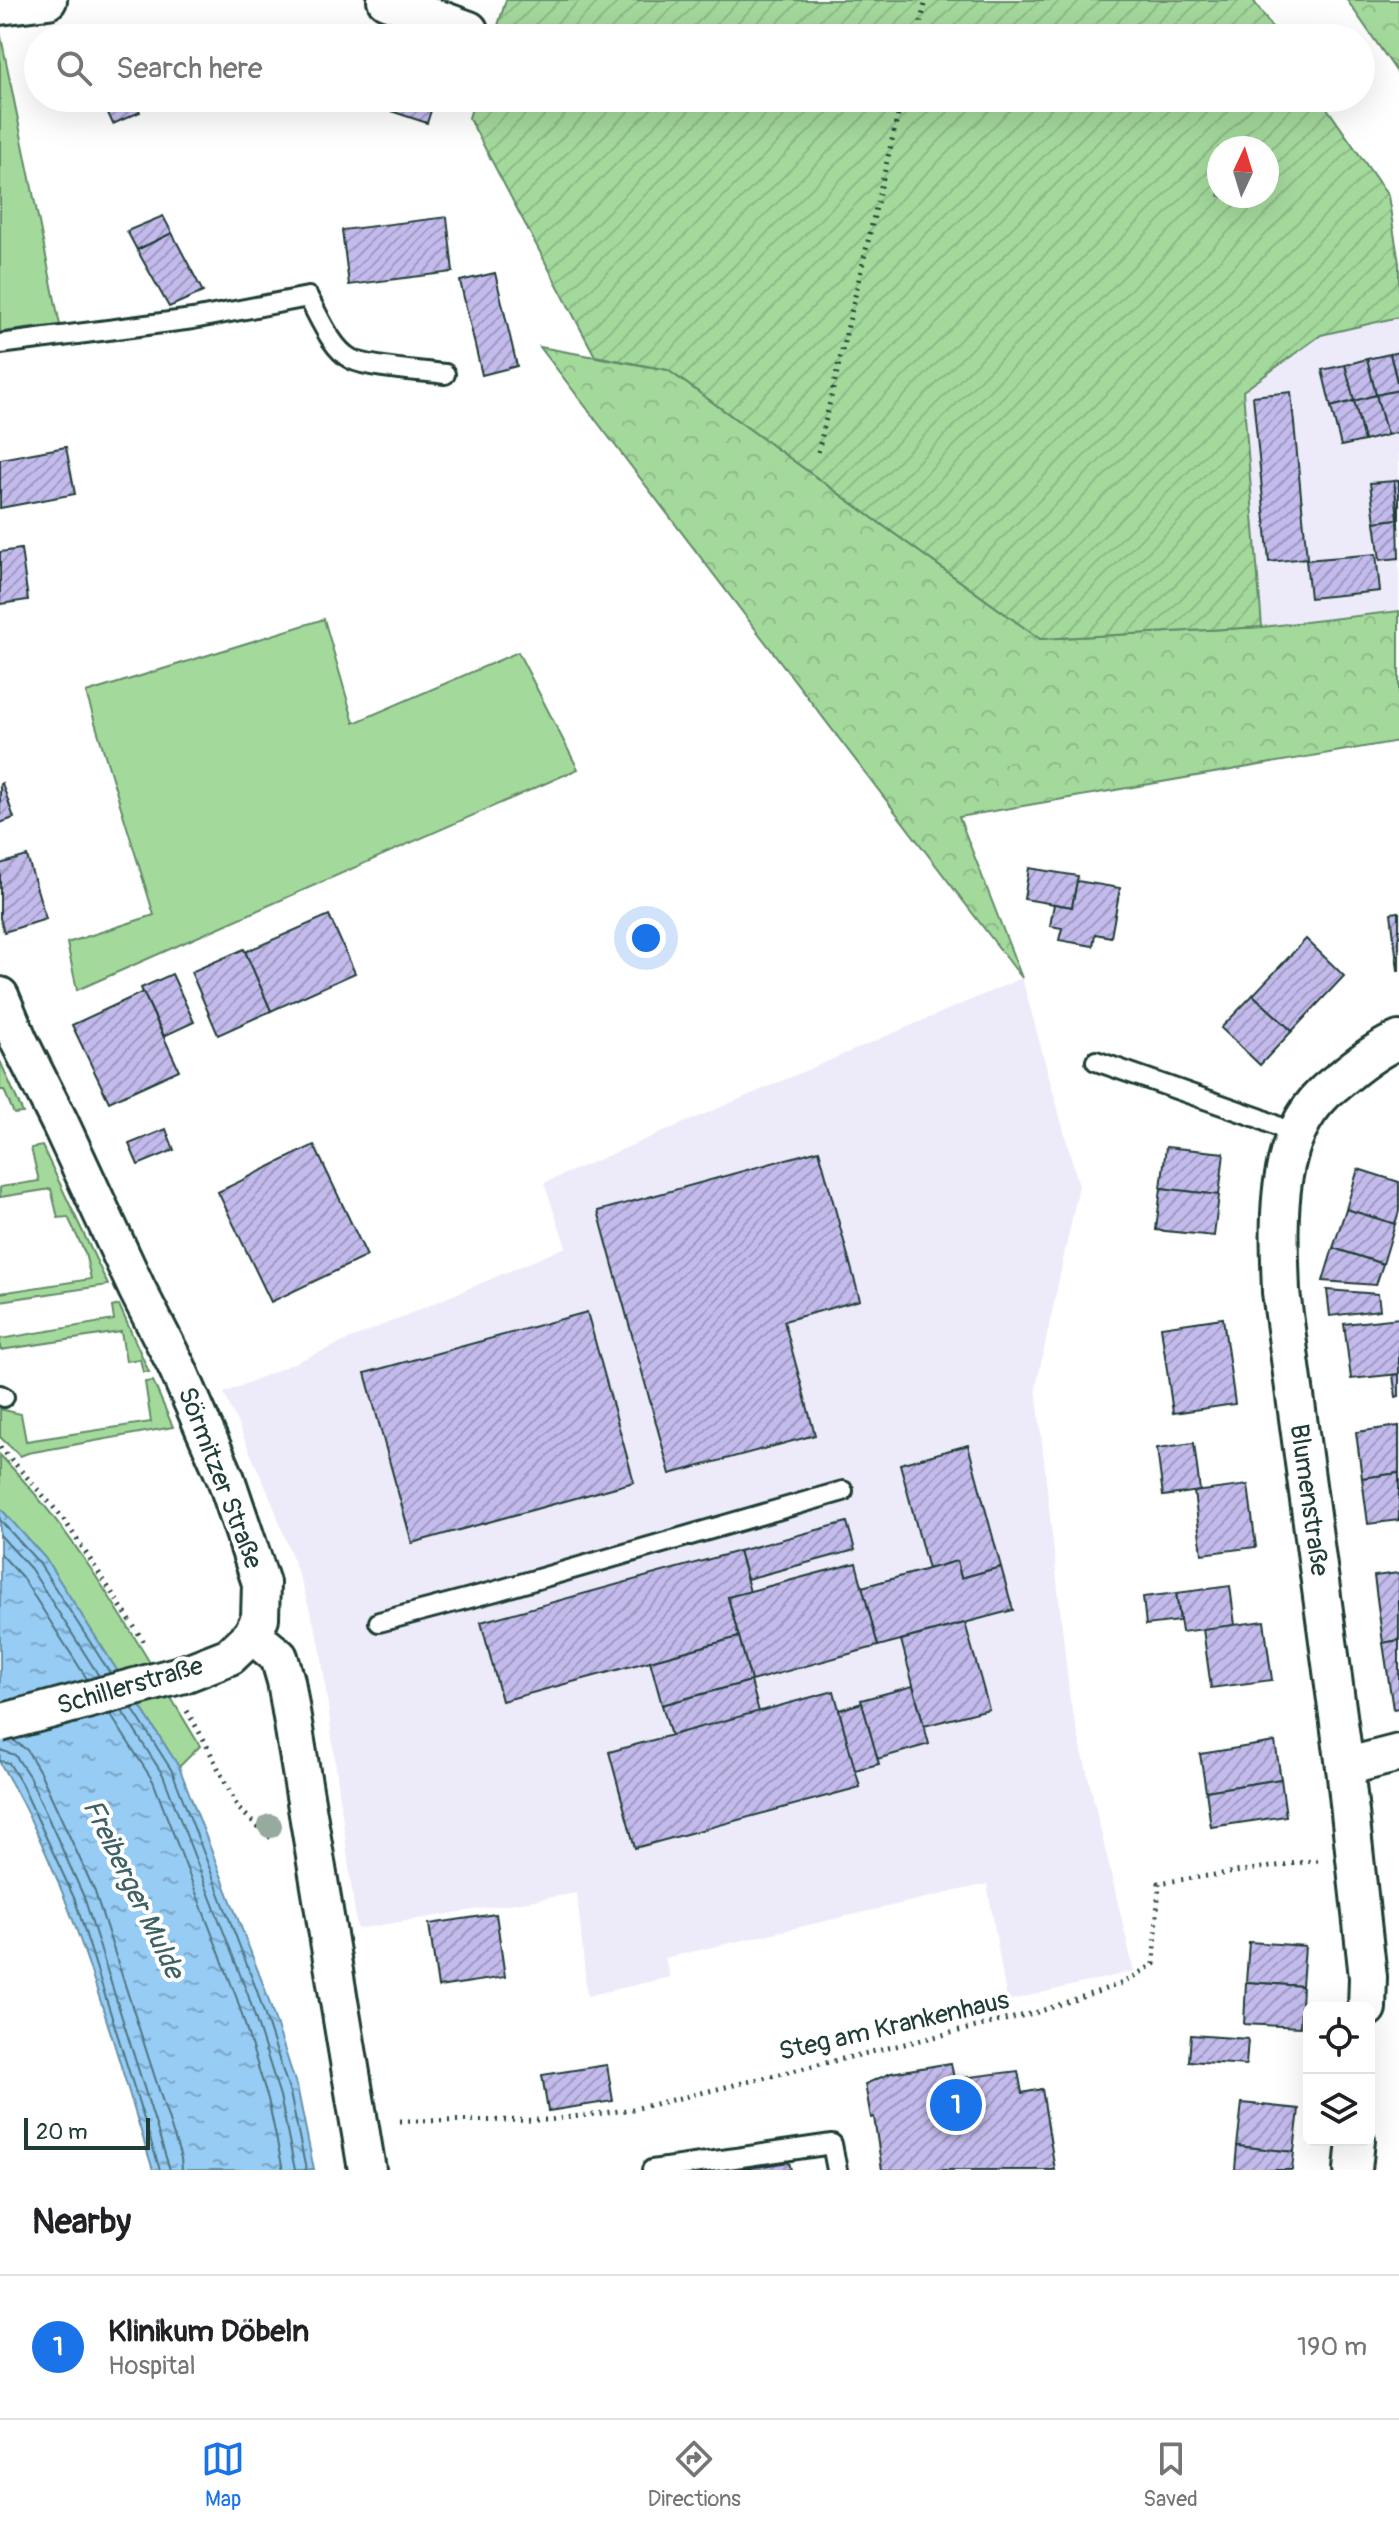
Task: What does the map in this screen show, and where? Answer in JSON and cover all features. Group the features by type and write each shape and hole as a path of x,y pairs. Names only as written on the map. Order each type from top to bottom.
{"street":[{"path":"0,6 48,0"},
{"path":"386,0 452,24"},
{"name":"Sörmitzer Straße","path":"0,996 137,1289 177,1367 226,1479 261,1583 260,1618 252,1635"},
{"name":"Blumenstraße","path":"1367,2002 1368,1977 1356,1855 1281,1292 1280,1206 1286,1165 1305,1117 1322,1094 1384,1046 1399,1040"},
{"path":"252,1635 279,1657 286,1681 367,2170"},
{"name":"Schillerstraße","path":"0,1723 182,1687 230,1656 252,1635"},
{"path":"1345,1767 1399,1753"},
{"path":"1353,2170 1355,2146"}],"lane":[{"path":"0,344 193,319 308,297 336,345 349,358 364,363 445,374"},
{"path":"1096,1061 1259,1118 1296,1135"},
{"path":"379,1622 843,1491"},
{"path":"652,2170 832,2144 837,2170"}],"path":[{"path":"920,24 926,0"},
{"path":"818,452 899,112"},
{"path":"0,1447 63,1518 148,1649"},
{"path":"182,1687 238,1808 271,1837 314,1855"},
{"name":"Steg am Krankenhaus","path":"359,2121 549,2120 634,2109 1038,2012 1123,1983 1154,1964 1159,1883 1356,1855"}],"shaded area":[{"path":"1399,317 1399,611 1262,627 1243,391 1321,335"},
{"path":"1022,978 1079,1186 1036,1387 1070,1700 1134,1971 1007,2001 987,1884 665,1958 670,1977 587,1996 577,1893 357,1929 320,1645 272,1502 224,1393 566,1247 544,1183"}],"green space":[{"path":"506,0 1253,0 1269,24 498,24"},
{"path":"1347,0 1399,0 1399,75 1375,40 1375,24 1364,24"},
{"path":"0,32 60,325 0,332"},
{"path":"471,112 1330,112 1388,196 1399,263 1399,317 1321,335 1243,391 1262,627 1040,639 668,370 595,356 469,118"},
{"path":"540,347 668,370 1040,639 1262,627 1399,611 1399,741 959,817 1022,978"},
{"path":"324,619 354,723 518,652 578,769 77,990 67,943 154,915 86,693"},
{"path":"0,1061 23,1113 14,1114 4,1090 0,1090"},
{"path":"42,1146 108,1285 0,1301 0,1293 91,1279 85,1253 68,1217 58,1218 51,1189 0,1197 0,1187 39,1181 31,1148"},
{"path":"119,1305 149,1372 143,1372 140,1359 126,1361 121,1332 0,1350 0,1339 114,1320 112,1307"},
{"path":"153,1381 173,1427 20,1456 0,1437 0,1409 21,1414 26,1441 151,1422 145,1382"},
{"path":"0,1455 57,1522 108,1594 200,1746 179,1767 45,1558 0,1508"}],"water":[{"name":"Freiberger Mulde","path":"0,1508 45,1558 179,1767 265,1989 298,2091 314,2170 153,2170 69,1910 26,1810 0,1763"}],"building":[{"path":"107,112 140,112 113,124"},
{"path":"394,112 431,112 427,123"},
{"path":"163,216 172,233 137,250 127,231"},
{"path":"447,217 453,272 349,285 342,230"},
{"path":"172,233 203,292 169,307 137,250"},
{"path":"495,273 517,366 482,375 460,281"},
{"path":"1399,352 1399,388 1390,354"},
{"path":"1390,354 1399,390 1376,395 1367,359"},
{"path":"1367,359 1376,395 1354,401 1345,365"},
{"path":"1345,365 1354,401 1331,407 1322,370"},
{"path":"1399,390 1399,432 1387,435 1376,395"},
{"path":"1291,392 1307,558 1269,562 1253,396"},
{"path":"1376,395 1387,435 1364,441 1354,401"},
{"path":"1354,401 1364,441 1341,446 1331,407"},
{"path":"66,447 75,494 0,508 0,459"},
{"path":"1399,480 1399,519 1398,519 1394,481"},
{"path":"1394,481 1398,519 1375,522 1370,483"},
{"path":"1398,519 1399,558 1380,560 1375,522"},
{"path":"21,549 28,600 0,604 0,552"},
{"path":"1376,554 1380,591 1310,598 1306,560"},
{"path":"0,784 14,818 0,823"},
{"path":"27,856 46,919 4,932 0,918 0,864"},
{"path":"1029,868 1078,876 1072,907 1024,899"},
{"path":"1077,881 1120,888 1111,937 1095,934 1093,946 1059,940 1062,928 1050,926 1054,904 1072,907"},
{"path":"1399,912 1399,970 1398,970 1391,913"},
{"path":"329,915 355,973 271,1011 245,952"},
{"path":"1306,939 1344,976 1292,1031 1253,995"},
{"path":"244,949 271,1011 218,1035 191,972"},
{"path":"172,974 194,1022 164,1036 141,988"},
{"path":"143,992 179,1070 109,1102 72,1025"},
{"path":"1253,995 1292,1031 1260,1065 1221,1028"},
{"path":"166,1129 174,1150 138,1165 129,1144"},
{"path":"314,1145 367,1256 271,1302 218,1192"},
{"path":"1166,1147 1224,1153 1219,1195 1161,1188"},
{"path":"819,1150 860,1300 784,1321 815,1435 670,1474 598,1211"},
{"path":"1358,1169 1399,1182 1399,1211 1395,1224 1346,1209"},
{"path":"1161,1188 1219,1195 1214,1236 1156,1230"},
{"path":"1346,1209 1395,1224 1383,1264 1333,1248"},
{"path":"1333,1248 1383,1264 1376,1285 1323,1281"},
{"path":"1327,1290 1378,1294 1380,1310 1330,1316"},
{"path":"587,1312 634,1482 412,1543 365,1373"},
{"path":"1223,1318 1235,1404 1173,1413 1161,1327"},
{"path":"1399,1318 1399,1374 1351,1379 1344,1324"},
{"path":"1399,1374 1399,1396 1396,1397 1393,1375"},
{"path":"1399,1426 1399,1473 1362,1478 1356,1432"},
{"path":"1194,1443 1200,1491 1163,1496 1157,1448"},
{"path":"968,1445 1001,1567 961,1578 957,1561 928,1569 900,1464"},
{"path":"1399,1473 1399,1520 1368,1524 1362,1478"},
{"path":"1248,1485 1256,1547 1202,1554 1194,1492"},
{"path":"847,1522 855,1550 747,1579 739,1551"},
{"path":"739,1551 750,1592 728,1597 739,1637 502,1701 481,1622"},
{"path":"957,1561 961,1578 1001,1567 1013,1610 878,1646 862,1587"},
{"path":"856,1563 878,1646 751,1681 728,1597"},
{"path":"1399,1573 1399,1640 1383,1643 1374,1576"},
{"path":"1230,1586 1235,1625 1182,1632 1176,1593"},
{"path":"1176,1593 1180,1621 1146,1625 1143,1597"},
{"path":"1264,1621 1272,1680 1211,1688 1203,1629"},
{"path":"965,1623 989,1709 924,1726 901,1640"},
{"path":"739,1637 751,1681 662,1705 650,1661"},
{"path":"1399,1640 1399,1708 1393,1709 1383,1643"},
{"path":"751,1681 759,1712 671,1736 662,1705"},
{"path":"913,1686 929,1744 877,1759 861,1700"},
{"path":"834,1691 860,1787 635,1848 609,1752"},
{"path":"862,1703 879,1764 855,1770 839,1710"},
{"path":"1275,1742 1281,1779 1206,1791 1200,1754"},
{"path":"1281,1779 1286,1816 1211,1827 1206,1791"},
{"path":"496,1914 505,1977 438,1987 429,1924"},
{"path":"1249,1942 1305,1946 1302,1986 1246,1982"},
{"path":"1246,1982 1302,1986 1300,2027 1244,2024"},
{"path":"1191,2035 1248,2039 1246,2065 1189,2061"},
{"path":"951,2063 954,2079 1018,2071 1022,2093 1042,2089 1055,2170 882,2170 874,2117 871,2118 865,2084 891,2073"},
{"path":"607,2065 613,2101 548,2111 542,2075"},
{"path":"1242,2103 1299,2109 1294,2152 1237,2146"},
{"path":"1237,2146 1294,2152 1292,2170 1235,2170"},
{"path":"789,2162 791,2170 737,2170"}],"place":[{"name":"Klinikum Döbeln","path":"956,2105"}]}
